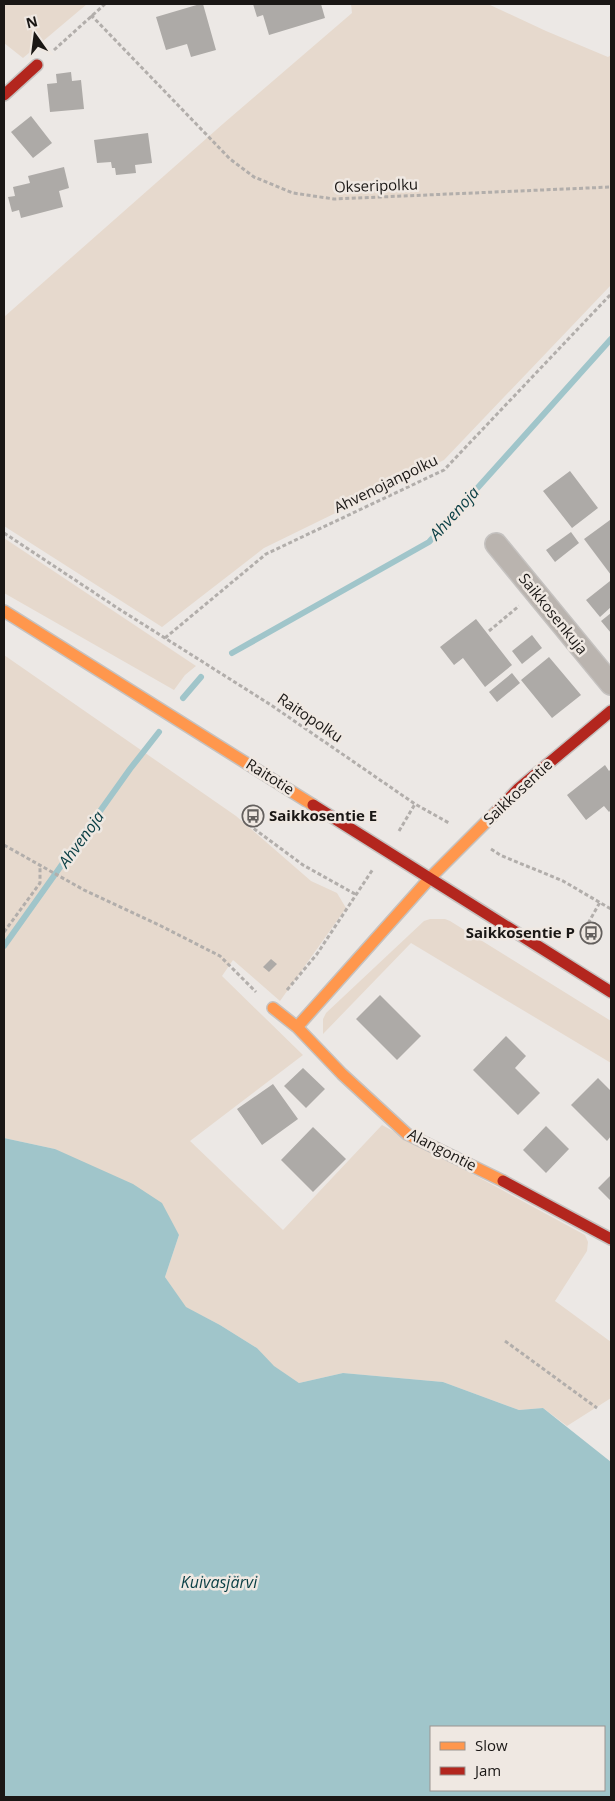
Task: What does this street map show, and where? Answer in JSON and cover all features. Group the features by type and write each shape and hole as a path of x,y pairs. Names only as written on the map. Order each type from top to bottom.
{"street":[{"path":"4,95 37,65"},
{"name":"Saikkosenkuja","path":"496,544 611,684"},
{"name":"Raitotie","path":"4,611 611,992"},
{"name":"Saikkosentie","path":"430,878 518,789 611,711"},
{"path":"297,1027 430,878"},
{"name":"Alangontie","path":"273,1008 297,1027 342,1074 406,1134 509,1184 611,1239"}],"path":[{"path":"37,65 105,4"},
{"name":"Okseripolku","path":"91,15 230,159 254,177 293,193 334,199 611,187"},
{"name":"Ahvenojanpolku","path":"165,638 266,554 444,470 611,294"},
{"name":"Raitopolku","path":"4,533 270,705 415,804 472,836 500,855 563,881 611,910"},
{"path":"489,630 535,592"},
{"path":"4,845 84,890 220,956 273,1008 317,954 355,894 387,850 415,804"},
{"path":"253,816 253,828 303,865 355,894"},
{"path":"4,932 40,883 40,866"},
{"path":"585,929 600,902"},
{"path":"505,1341 597,1408"}],"shaded area":[{"path":"4,4 87,4 23,58 4,43"},
{"path":"351,4 488,4 608,57 611,55 611,285 444,460 264,548 162,627 4,526 4,317 352,13"},
{"path":"4,538 196,666 185,675 174,690 4,593"},
{"path":"4,655 236,816 311,881 337,893 346,908 280,1001 233,960 222,976 303,1055 190,1141 283,1230 382,1125 585,1235 588,1242 587,1251 555,1301 611,1342 611,1398 567,1426 543,1408 519,1410 443,1382 343,1373 299,1383 273,1366 257,1348 220,1325 185,1307 165,1277 179,1235 55,1149 4,1138"},
{"path":"430,919 450,921 611,1021 611,1063 411,943 323,1034 323,1019 326,1013 424,921"}],"water":[{"name":"Kuivasjärvi","path":"4,1138 55,1149 133,1184 162,1203 179,1235 165,1277 186,1307 257,1348 274,1366 299,1383 343,1373 443,1382 519,1410 543,1408 611,1462 611,1797 4,1797"}],"building":[{"path":"203,4 216,50 191,57 187,44 166,50 156,17"},
{"path":"253,4 321,4 325,18 269,35 263,15 257,17"},
{"path":"71,72 72,81 81,80 84,109 50,112 47,84 57,83 56,74"},
{"path":"31,116 52,143 33,158 11,132"},
{"path":"148,133 152,163 135,165 136,173 116,175 115,168 112,168 111,162 97,163 94,140"},
{"path":"64,167 69,188 59,191 63,207 21,218 19,210 12,212 8,197 15,196 13,187 30,183 28,176"},
{"path":"570,471 598,508 572,528 543,491"},
{"path":"610,520 611,522 611,575 584,539"},
{"path":"571,532 579,543 555,562 546,550"},
{"path":"610,581 611,607 600,617 586,600"},
{"path":"611,613 611,633 601,621"},
{"path":"476,619 512,665 485,687 463,658 454,665 440,647"},
{"path":"532,635 542,648 522,664 512,651"},
{"path":"549,657 581,695 552,718 521,680"},
{"path":"512,673 520,683 497,702 489,692"},
{"path":"605,765 609,771 611,769 611,810 609,812 604,806 586,820 567,795"},
{"path":"271,959 277,964 269,972 263,967"},
{"path":"380,995 421,1036 397,1060 356,1019"},
{"path":"506,1036 526,1056 515,1068 540,1093 518,1115 473,1070"},
{"path":"303,1068 325,1089 306,1108 284,1086"},
{"path":"598,1078 611,1091 611,1136 607,1141 571,1105"},
{"path":"273,1084 298,1119 262,1145 237,1109"},
{"path":"546,1126 569,1149 546,1173 523,1150"},
{"path":"313,1127 346,1159 313,1192 281,1160"},
{"path":"611,1175 611,1201 598,1188"}],"waterway":[{"name":"Ahvenoja","path":"232,653 429,542 611,339"},
{"name":"Ahvenoja","path":"183,698 201,677"},
{"name":"Ahvenoja","path":"4,946 130,769 159,732"}],"traffic: slow":[{"path":"4,611 313,805"},
{"path":"297,1027 430,878 497,811"},
{"path":"273,1008 297,1027 342,1074 407,1134 503,1181"}],"traffic: jam":[{"path":"4,95 37,65"},
{"path":"497,811 518,789 611,711"},
{"path":"313,805 611,992"},
{"path":"503,1181 611,1239"}],"place":[{"name":"Saikkosentie E","path":"253,816"},
{"name":"Saikkosentie P","path":"591,933"}]}
